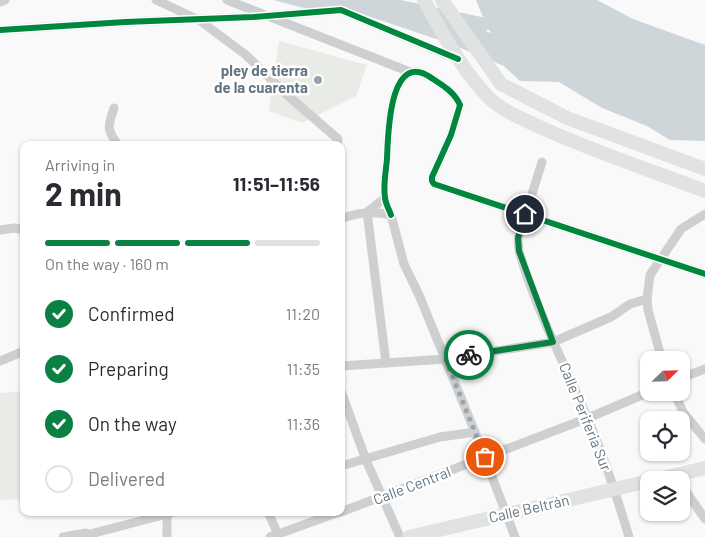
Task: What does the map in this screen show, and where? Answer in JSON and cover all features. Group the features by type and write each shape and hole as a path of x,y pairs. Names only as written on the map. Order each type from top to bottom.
{"street":[{"path":"0,2 5,0"},
{"path":"156,0 199,20 246,55 286,94 338,139 338,141"},
{"path":"228,0 410,72 426,73 457,97 460,105 451,135 432,177 434,184 705,274"},
{"path":"424,0 470,77 506,112 566,139 705,191"},
{"path":"442,0 501,84 567,118 705,169"},
{"path":"0,30 253,17 341,10 458,59"},
{"path":"410,72 403,77 394,94 389,122 385,198 404,264 419,295 476,432 515,537"},
{"path":"114,108 108,125 115,141"},
{"name":"Calle Periferia Sur","path":"542,162 518,238 519,251 553,342 588,418 629,537"},
{"path":"367,212 385,198"},
{"path":"367,212 386,363"},
{"path":"345,218 367,212 381,212 391,215"},
{"path":"658,351 647,299 650,274 681,230 705,214"},
{"path":"0,230 20,229"},
{"path":"345,366 445,358 553,342 611,316 630,304 647,299"},
{"path":"0,361 20,353"},
{"path":"690,375 705,369"},
{"name":"Calle Central","path":"345,510 588,418 640,396"},
{"path":"678,401 683,412 705,440"},
{"path":"345,402 366,460 400,537"},
{"path":"345,465 440,437 476,432"},
{"path":"690,475 705,468"},
{"name":"Calle Beltrán","path":"409,537 640,483"},
{"path":"690,497 705,519"},
{"path":"63,537 91,535 158,516"},
{"path":"167,537 168,516"},
{"path":"269,516 276,536"},
{"name":"Calle Central","path":"276,536 329,516"}],"shaded area":[{"path":"273,0 378,0 406,11 492,33 488,29 476,0 597,0 633,19 705,45 705,141 670,140 647,126 602,108 559,82 520,81 504,66 451,44 350,10 312,10"},
{"name":"pley de tierra de la cuarenta","path":"279,41 367,65 356,96 302,123 269,111"},
{"path":"20,391 20,499 0,500 0,393"}],"waterway":[{"path":"362,0 481,25"}],"cycle path":[{"path":"0,30 125,22 253,17 341,10 458,59"},
{"path":"391,215 386,202 384,188 390,114 399,83 407,74 418,72 445,87 452,93 460,105 451,135 432,177 434,184 705,274"}],"way so far":[{"path":"469,355 445,358 485,457"}],"place":[{"name":"pley de tierra de la cuarenta","path":"318,80"}],"route":[{"path":"469,355 553,342 519,251 518,238 525,214"}]}
